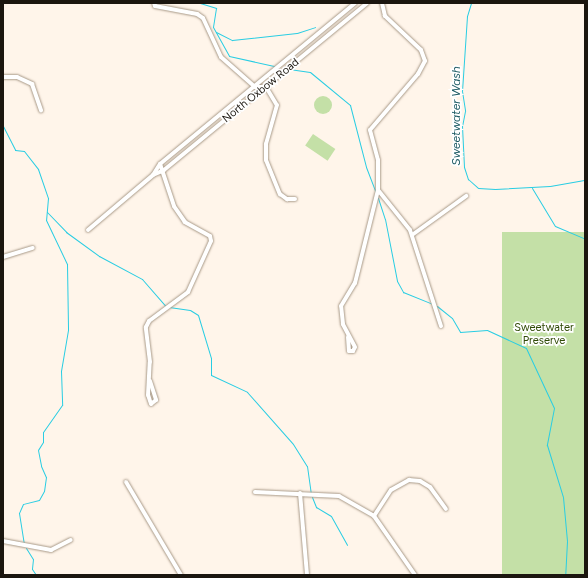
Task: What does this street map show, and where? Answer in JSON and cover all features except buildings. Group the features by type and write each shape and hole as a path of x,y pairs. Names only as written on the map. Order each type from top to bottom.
{"street":[{"path":"154,3 155,6 198,14 204,18 221,57 255,86 266,87 277,105 266,144 266,160 280,194 295,199"},
{"name":"North Oxbow Road","path":"153,175 160,164 355,3"},
{"name":"North Oxbow Road","path":"88,230 153,175 164,170 367,3"},
{"path":"348,337 341,306 355,283 378,190 378,160 370,130 418,74 425,61 421,50 386,16 382,3"},
{"path":"3,77 17,77 32,84 41,110"},
{"path":"150,381 155,398 151,404 148,396 150,381 146,327 148,321 188,292 211,240 210,236 185,222 174,206 164,170 160,164"},
{"path":"378,190 412,236 441,326"},
{"path":"412,236 466,196"},
{"path":"3,257 33,248"},
{"path":"374,516 391,490 402,482 410,480 420,481 430,487 446,509"},
{"path":"126,482 181,575"},
{"path":"255,492 339,496 374,516 415,575"},
{"path":"300,493 307,575"},
{"path":"3,541 51,550 71,540"}],"green space":[{"path":"323,96 329,99 332,105 329,111 323,114 317,111 314,105 317,99"},
{"path":"313,134 335,149 328,161 305,146"},
{"name":"Sweetwater Preserve","path":"502,232 585,232 585,575 502,575"}],"waterway":[{"path":"200,3 216,8 213,27 229,56 274,66"},
{"name":"Sweetwater Wash","path":"471,3 467,16 462,91 465,111 462,126 464,167 468,179 478,188 495,189 550,186 585,180"},
{"path":"216,32 232,40 297,33 315,27"},
{"path":"289,69 310,72 350,105 366,167 376,193"},
{"path":"3,126 15,150 24,151 38,169 48,198 46,220 67,264 68,330 61,371 62,405 43,432 43,442 38,450 41,466 46,477 44,491 39,500 23,504 19,513 24,543"},
{"path":"532,188 555,226 585,239"},
{"path":"378,198 385,219 397,281 403,292 432,304"},
{"path":"47,212 66,232 99,256 142,279 166,307"},
{"path":"437,306 452,318 460,332 487,330 526,348 554,408 547,445 563,497 567,541 565,575"},
{"path":"169,307 190,310 198,315 211,358 211,375 247,392 293,444 307,466 311,494"},
{"path":"312,497 316,507 331,516 347,545"},
{"path":"26,548 33,559 32,569 36,575"}]}
